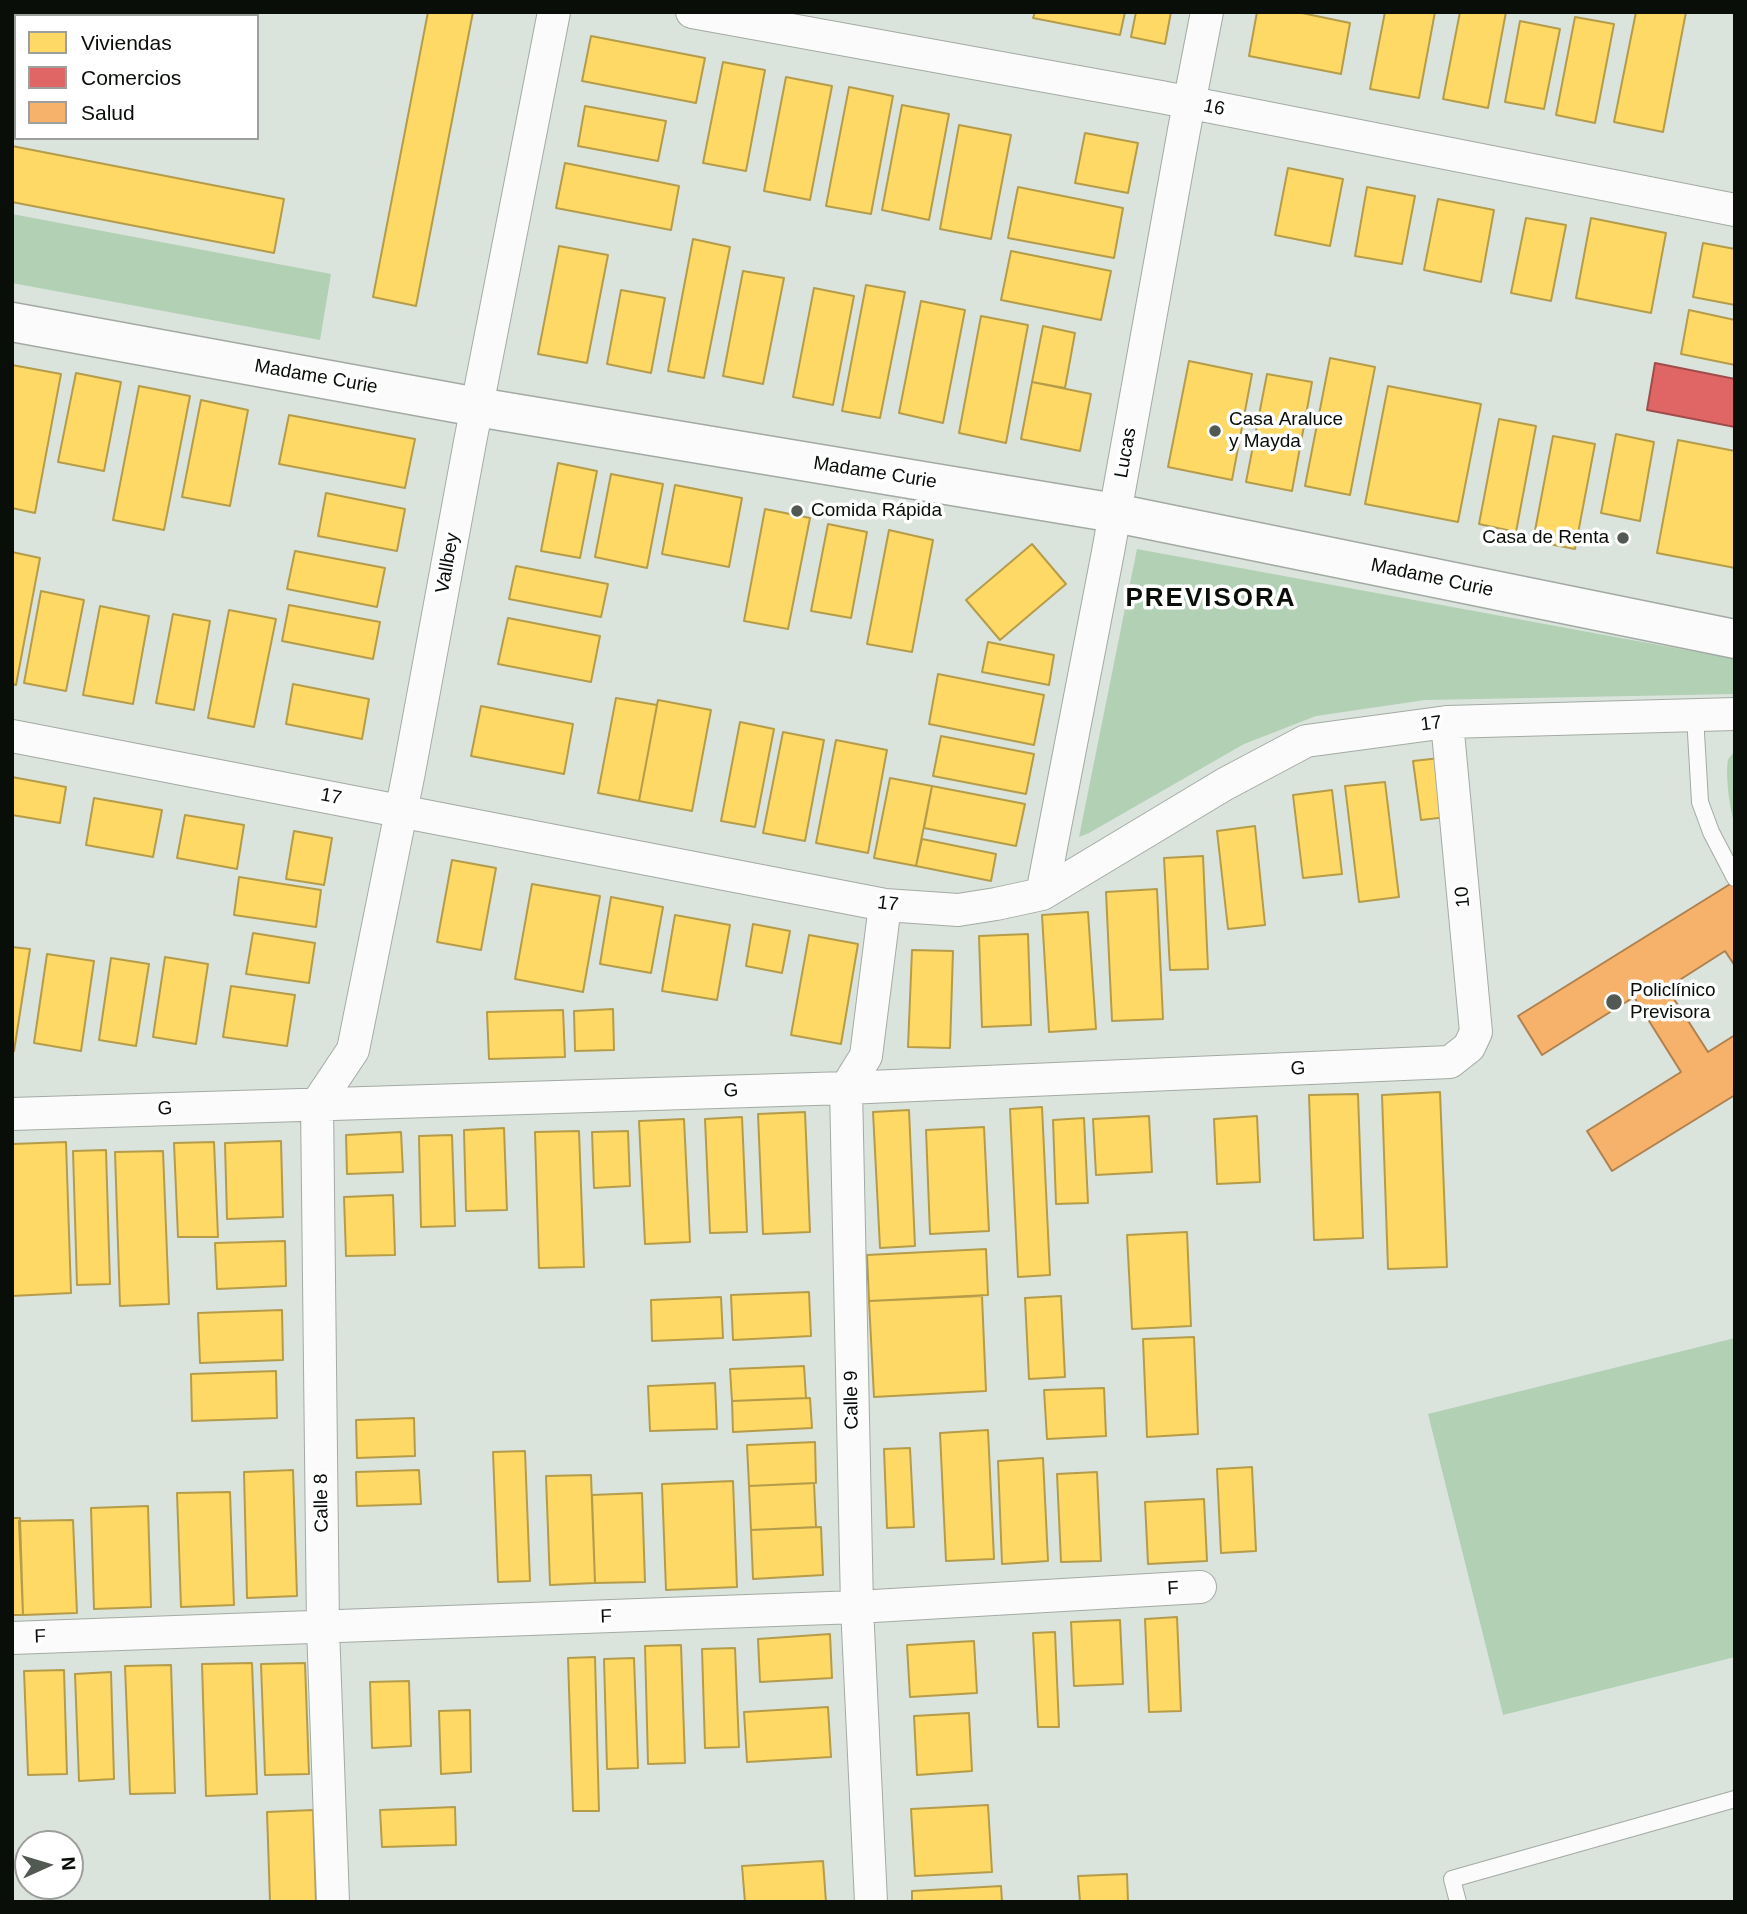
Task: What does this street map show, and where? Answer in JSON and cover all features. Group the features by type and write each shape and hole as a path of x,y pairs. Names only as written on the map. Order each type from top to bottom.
{"main road":[{"name":"Madame Curie","path":"12,322 477,407 1115,513 1735,639"}],"street":[{"name":"Vallbey","path":"317,1104 353,1050 412,758 554,12"},
{"name":"16","path":"692,12 1189,103 1735,210"},
{"name":"Lucas","path":"1042,894 1207,12"},
{"name":"17","path":"12,736 885,905 958,910 1042,894 1225,784 1306,741 1447,722 1735,714"},
{"name":"10","path":"1447,722 1475,1032 1469,1047 1450,1062"},
{"path":"846,1088 866,1056 885,905"},
{"name":"G","path":"12,1114 846,1088 1450,1062"},
{"name":"Calle 9","path":"846,1088 857,1607 871,1902"},
{"name":"Calle 8","path":"317,1104 323,1628 333,1902"},
{"name":"F","path":"12,1638 857,1607 1200,1587"}],"lane":[{"path":"1695,716 1700,802 1711,832 1735,878"},
{"path":"1458,1902 1452,1879 1735,1799"}],"green space":[{"path":"12,214 331,274 320,340 12,283"},
{"path":"1137,549 1735,659 1735,694 1425,700 1316,716 1244,744 1079,837"},
{"path":"1735,751 1735,825 1727,774 1728,760"},
{"path":"1735,1338 1735,1657 1503,1715 1428,1414"}],"building: Viviendas":[{"path":"12,12 58,14 14,14 12,48"},
{"path":"428,12 473,12 416,306 373,297"},
{"path":"1035,12 1125,12 1120,35 1033,18"},
{"path":"1136,12 1171,12 1165,44 1131,37"},
{"path":"1257,12 1297,12 1350,23 1341,74 1249,56"},
{"path":"1385,12 1435,12 1419,98 1370,89"},
{"path":"1460,12 1506,12 1488,108 1443,99"},
{"path":"1636,12 1686,12 1663,132 1614,122"},
{"path":"1575,17 1614,24 1595,123 1556,115"},
{"path":"1520,21 1560,29 1544,109 1505,102"},
{"path":"591,36 705,58 696,103 582,81"},
{"path":"723,62 765,70 746,171 703,163"},
{"path":"786,77 832,86 810,200 764,191"},
{"path":"849,87 893,96 871,214 826,206"},
{"path":"902,105 949,114 929,220 882,210"},
{"path":"585,106 666,121 658,161 578,146"},
{"path":"959,125 1011,135 991,239 940,229"},
{"path":"1085,133 1138,143 1128,193 1075,183"},
{"path":"12,146 284,199 274,253 12,202"},
{"path":"565,163 679,186 671,230 556,208"},
{"path":"1288,168 1343,179 1330,246 1275,235"},
{"path":"1018,187 1123,208 1114,258 1008,238"},
{"path":"1367,187 1415,196 1402,264 1355,256"},
{"path":"1438,199 1494,210 1481,282 1424,270"},
{"path":"1526,218 1566,225 1551,301 1511,293"},
{"path":"1591,218 1666,233 1651,313 1576,298"},
{"path":"693,239 730,247 704,378 668,371"},
{"path":"1703,243 1735,249 1735,305 1693,297"},
{"path":"559,246 608,255 587,363 538,354"},
{"path":"1011,251 1111,271 1101,320 1001,300"},
{"path":"743,271 784,278 763,384 723,376"},
{"path":"866,285 905,292 880,418 842,411"},
{"path":"814,288 854,296 833,405 793,397"},
{"path":"621,290 665,298 651,373 607,364"},
{"path":"921,301 965,310 943,423 899,413"},
{"path":"1689,310 1735,320 1735,365 1681,354"},
{"path":"981,316 1028,325 1006,443 959,433"},
{"path":"1043,326 1075,333 1065,388 1032,382"},
{"path":"1330,358 1375,367 1350,495 1305,486"},
{"path":"1189,361 1252,374 1232,480 1168,467"},
{"path":"12,365 61,374 35,513 12,508"},
{"path":"76,373 121,382 104,471 58,462"},
{"path":"1267,374 1312,382 1292,491 1246,482"},
{"path":"1032,382 1091,394 1080,451 1021,439"},
{"path":"139,386 190,396 164,530 113,520"},
{"path":"1388,386 1481,404 1458,522 1365,504"},
{"path":"201,400 248,410 230,506 182,497"},
{"path":"289,415 415,439 405,488 279,464"},
{"path":"1499,419 1536,426 1516,532 1479,524"},
{"path":"1616,434 1654,442 1640,521 1601,513"},
{"path":"1553,436 1595,444 1575,549 1533,541"},
{"path":"1678,440 1735,451 1735,568 1657,553"},
{"path":"558,463 597,471 580,558 541,551"},
{"path":"611,474 663,484 647,568 595,557"},
{"path":"675,485 742,498 729,567 662,554"},
{"path":"326,493 405,509 397,551 318,536"},
{"path":"765,509 810,518 788,629 744,621"},
{"path":"828,524 867,532 851,618 811,611"},
{"path":"889,530 933,540 912,652 867,644"},
{"path":"1032,544 1066,584 1000,640 966,600"},
{"path":"295,551 385,568 377,607 287,589"},
{"path":"12,552 40,558 16,685 12,684"},
{"path":"516,566 608,584 601,617 509,599"},
{"path":"41,591 84,600 66,691 24,683"},
{"path":"289,605 380,622 373,659 282,641"},
{"path":"100,606 149,616 133,704 83,695"},
{"path":"229,610 276,619 254,727 208,718"},
{"path":"173,614 210,621 194,710 156,703"},
{"path":"508,618 600,636 591,682 498,664"},
{"path":"988,642 1054,655 1049,685 982,672"},
{"path":"938,674 1044,695 1034,745 929,724"},
{"path":"293,684 369,699 362,739 286,724"},
{"path":"616,698 657,705 639,801 598,793"},
{"path":"658,700 711,710 692,811 639,801"},
{"path":"481,706 573,724 564,774 471,756"},
{"path":"740,722 774,729 755,827 721,821"},
{"path":"783,732 824,740 805,841 763,833"},
{"path":"941,736 1034,754 1026,794 933,776"},
{"path":"836,740 887,750 868,853 816,843"},
{"path":"1440,758 1447,817 1421,820 1413,761"},
{"path":"12,777 66,787 60,823 12,815"},
{"path":"890,778 932,786 916,866 874,858"},
{"path":"1385,782 1399,897 1359,902 1345,786"},
{"path":"932,786 1025,804 1016,846 924,828"},
{"path":"1332,790 1342,874 1303,878 1293,795"},
{"path":"94,798 162,810 153,857 86,845"},
{"path":"185,815 244,825 237,869 177,858"},
{"path":"1255,826 1265,925 1228,929 1217,831"},
{"path":"294,831 332,838 324,885 286,879"},
{"path":"922,839 996,854 991,881 916,866"},
{"path":"1203,856 1208,969 1170,970 1164,858"},
{"path":"452,860 496,868 481,950 437,942"},
{"path":"239,877 321,890 316,927 234,915"},
{"path":"532,884 600,896 583,992 515,979"},
{"path":"1157,889 1163,1019 1112,1021 1106,892"},
{"path":"611,897 663,907 651,973 600,964"},
{"path":"1088,912 1096,1029 1049,1032 1042,915"},
{"path":"675,915 730,925 717,1000 662,991"},
{"path":"753,924 790,931 782,973 746,966"},
{"path":"253,933 315,943 309,983 246,974"},
{"path":"1028,934 1031,1025 982,1027 979,936"},
{"path":"809,935 858,944 841,1044 791,1035"},
{"path":"12,947 30,949 14,1051 12,1051"},
{"path":"912,950 953,951 950,1048 908,1047"},
{"path":"47,954 94,961 81,1051 34,1043"},
{"path":"165,957 208,964 196,1044 153,1037"},
{"path":"111,958 149,964 136,1046 99,1040"},
{"path":"231,986 295,995 287,1046 223,1037"},
{"path":"613,1009 614,1050 575,1051 574,1011"},
{"path":"563,1010 565,1057 489,1059 487,1012"},
{"path":"1440,1092 1447,1267 1388,1269 1382,1095"},
{"path":"1358,1094 1363,1238 1314,1240 1309,1095"},
{"path":"1042,1107 1050,1275 1018,1277 1010,1109"},
{"path":"909,1110 915,1246 880,1248 873,1112"},
{"path":"805,1112 810,1232 763,1234 758,1114"},
{"path":"1149,1116 1152,1172 1096,1175 1093,1119"},
{"path":"1257,1116 1260,1182 1217,1184 1214,1119"},
{"path":"742,1117 747,1232 710,1233 705,1119"},
{"path":"1084,1118 1088,1203 1056,1204 1053,1120"},
{"path":"684,1119 690,1242 645,1244 639,1121"},
{"path":"984,1127 989,1231 930,1234 926,1130"},
{"path":"504,1128 507,1210 466,1211 464,1130"},
{"path":"579,1131 584,1267 539,1268 535,1132"},
{"path":"628,1131 630,1186 594,1188 592,1132"},
{"path":"401,1132 403,1172 347,1174 346,1135"},
{"path":"452,1135 455,1226 421,1227 419,1136"},
{"path":"281,1141 283,1217 227,1219 225,1143"},
{"path":"66,1142 71,1293 12,1296 12,1144"},
{"path":"214,1142 218,1237 178,1237 174,1143"},
{"path":"106,1150 110,1284 77,1285 73,1151"},
{"path":"163,1151 169,1304 120,1306 115,1152"},
{"path":"393,1195 395,1255 346,1256 344,1197"},
{"path":"1187,1232 1191,1326 1132,1329 1127,1235"},
{"path":"285,1241 286,1286 217,1289 215,1243"},
{"path":"986,1249 988,1295 869,1301 867,1255"},
{"path":"809,1292 811,1336 733,1340 731,1295"},
{"path":"982,1296 986,1391 874,1397 869,1301"},
{"path":"1061,1296 1065,1377 1029,1379 1025,1298"},
{"path":"721,1297 723,1338 652,1341 651,1300"},
{"path":"282,1310 283,1360 200,1363 198,1313"},
{"path":"1194,1337 1198,1434 1147,1437 1143,1339"},
{"path":"804,1366 806,1398 732,1401 730,1369"},
{"path":"276,1371 277,1418 192,1421 191,1374"},
{"path":"715,1383 717,1429 650,1431 648,1386"},
{"path":"1104,1388 1106,1436 1047,1439 1044,1390"},
{"path":"810,1398 812,1428 733,1432 732,1401"},
{"path":"414,1418 415,1456 357,1458 356,1420"},
{"path":"988,1430 994,1559 946,1561 940,1433"},
{"path":"815,1442 816,1483 749,1486 747,1445"},
{"path":"910,1448 914,1527 887,1528 884,1449"},
{"path":"525,1451 530,1581 498,1582 493,1452"},
{"path":"1043,1458 1048,1561 1002,1564 998,1461"},
{"path":"1252,1467 1256,1551 1221,1553 1217,1469"},
{"path":"293,1470 297,1596 247,1598 244,1472"},
{"path":"419,1470 421,1504 357,1506 356,1472"},
{"path":"1097,1472 1101,1561 1061,1562 1057,1474"},
{"path":"591,1475 595,1583 550,1585 546,1476"},
{"path":"733,1481 737,1587 666,1590 662,1484"},
{"path":"814,1483 816,1527 751,1530 749,1486"},
{"path":"230,1492 234,1605 181,1607 177,1493"},
{"path":"642,1493 645,1582 595,1583 592,1495"},
{"path":"1204,1499 1207,1561 1148,1564 1145,1502"},
{"path":"148,1506 151,1607 94,1609 91,1508"},
{"path":"12,1518 20,1518 23,1615 12,1615"},
{"path":"73,1520 77,1613 23,1615 19,1521"},
{"path":"821,1527 823,1575 753,1579 751,1530"},
{"path":"1177,1617 1181,1711 1149,1712 1145,1619"},
{"path":"1120,1620 1123,1684 1074,1686 1071,1622"},
{"path":"1055,1632 1059,1727 1038,1727 1033,1633"},
{"path":"830,1634 832,1678 760,1682 758,1639"},
{"path":"974,1641 977,1693 910,1697 907,1645"},
{"path":"681,1645 685,1763 648,1764 645,1646"},
{"path":"735,1648 739,1747 705,1748 702,1649"},
{"path":"595,1657 599,1811 573,1811 568,1658"},
{"path":"634,1658 638,1768 607,1769 604,1659"},
{"path":"252,1663 257,1794 206,1796 202,1664"},
{"path":"305,1663 309,1774 265,1775 261,1664"},
{"path":"171,1665 175,1793 130,1794 125,1666"},
{"path":"64,1670 67,1774 28,1775 24,1671"},
{"path":"111,1672 114,1779 79,1781 75,1674"},
{"path":"409,1681 411,1746 372,1748 370,1682"},
{"path":"828,1707 831,1757 747,1762 744,1712"},
{"path":"470,1710 471,1772 441,1774 439,1711"},
{"path":"969,1713 972,1771 917,1775 914,1716"},
{"path":"988,1805 992,1872 915,1876 911,1809"},
{"path":"455,1807 456,1845 382,1847 380,1810"},
{"path":"313,1810 316,1902 270,1902 267,1812"},
{"path":"823,1861 826,1902 745,1902 742,1866"},
{"path":"1127,1874 1128,1902 1080,1902 1078,1876"},
{"path":"1001,1886 1002,1902 912,1902 912,1891"}],"building: Comercios":[{"path":"1655,363 1735,379 1735,427 1647,410"}],"building: Salud":[{"path":"1735,881 1735,966 1725,951 1667,988 1708,1052 1735,1035 1735,1095 1612,1171 1587,1131 1681,1072 1634,997 1542,1055 1518,1016"}],"place":[{"name":"Casa Araluce y Mayda","path":"1215,431"},
{"name":"Comida Rápida","path":"797,511"},
{"name":"Casa de Renta","path":"1623,538"},
{"name":"Policlínico Previsora","path":"1614,1002"}],"district":[{"name":"PREVISORA","path":"1211,599"}]}
